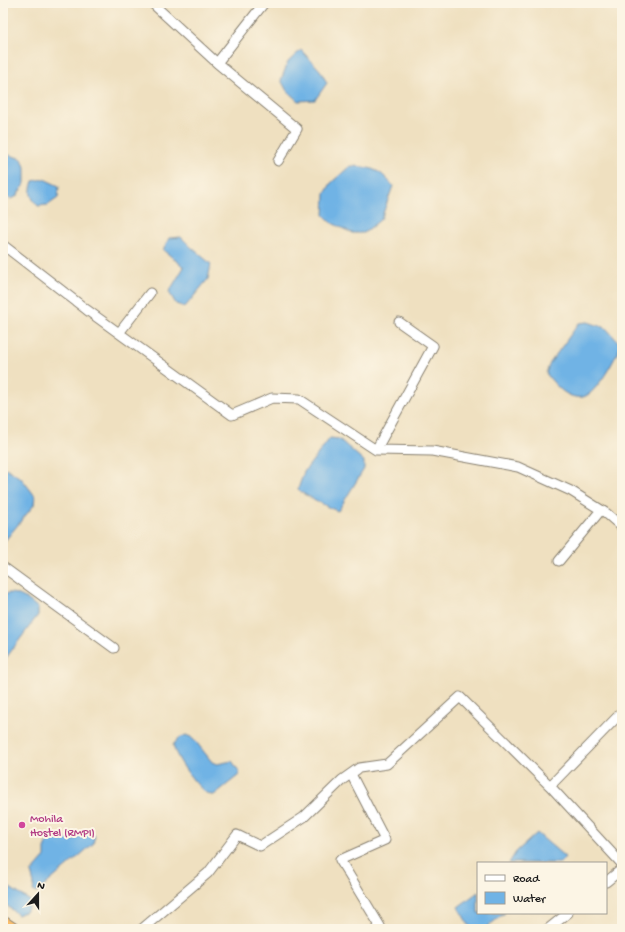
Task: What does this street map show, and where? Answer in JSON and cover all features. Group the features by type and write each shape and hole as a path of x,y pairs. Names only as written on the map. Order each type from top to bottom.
{"highway":[{"path":"3,923 12,929"}],"street":[{"path":"152,3 217,63 297,129 278,161"},
{"path":"217,63 264,3"},
{"path":"3,245 87,310 232,415 272,398 299,399 376,450 432,451 518,467 570,491 601,510 622,527"},
{"path":"118,333 150,293"},
{"path":"376,450 433,346 399,322"},
{"path":"559,561 601,510"},
{"path":"3,567 114,648"},
{"path":"142,929 208,873 237,836 260,846 304,817 342,780 359,768 387,764 460,697 550,786 622,864"},
{"path":"550,786 622,712"},
{"path":"351,774 386,840 340,860 380,926 377,929"},
{"path":"607,881 622,869"},
{"path":"548,929 567,914"}],"water":[{"path":"301,50 320,70 327,83 315,100 298,101 287,91 281,80 288,62"},
{"path":"3,153 22,159 25,167 25,183 16,197 10,199 3,194"},
{"path":"350,166 369,168 379,172 393,186 381,219 364,233 352,233 332,223 324,215 325,194 331,183"},
{"path":"44,179 59,186 58,198 48,205 38,206 31,195 32,185 33,181"},
{"path":"181,237 211,264 208,279 185,307 176,304 169,292 184,267 163,250 169,238"},
{"path":"588,322 606,328 621,345 600,382 588,394 583,397 577,397 566,394 546,373 550,363 579,323"},
{"path":"330,438 339,439 364,461 364,469 338,511 302,493 298,489 304,472"},
{"path":"6,468 22,479 35,496 34,505 3,543 3,471"},
{"path":"8,593 20,596 31,602 38,608 38,615 3,662 3,596"},
{"path":"186,735 193,738 212,762 217,764 232,761 239,771 239,775 214,795 203,791 187,772 173,745 179,738"},
{"path":"86,831 95,835 93,844 36,893 33,891 34,884 31,873 45,857 45,846 49,839 58,837 73,840"},
{"path":"537,833 565,857 561,862 510,862 516,852"},
{"path":"3,886 10,888 32,902 26,911 18,915 3,902"},
{"path":"477,893 477,914 504,914 484,929 471,929 458,907"}],"place":[{"name":"Mohila Hostel (RMPI)","path":"22,825"}]}
